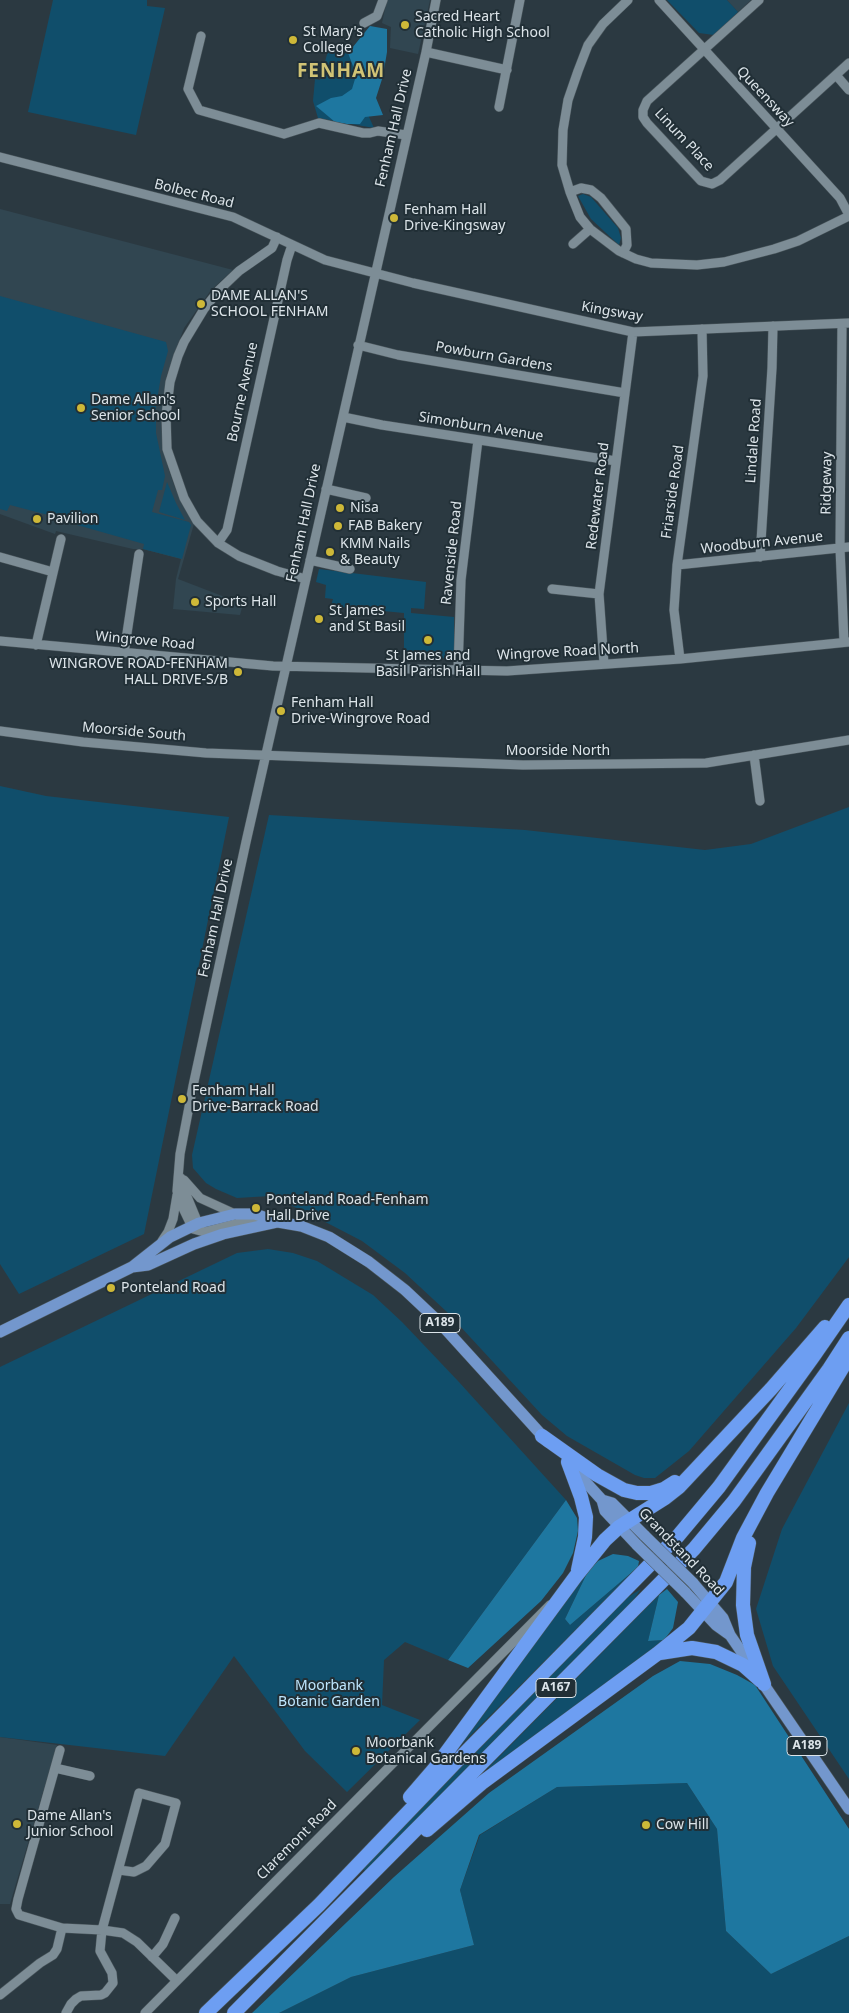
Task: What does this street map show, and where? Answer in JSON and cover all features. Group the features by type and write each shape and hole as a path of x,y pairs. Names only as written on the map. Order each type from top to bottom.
{"highway":[{"path":"319,1905 435,1768 576,1576 605,1540 624,1524 665,1498 697,1469 771,1389 849,1296"},
{"name":"A167","path":"206,2013 319,1905 457,1761 678,1536 719,1487 849,1305"},
{"name":"A167","path":"234,2013 694,1549 734,1501 829,1369 849,1338"},
{"path":"335,1910 483,1782 657,1654 688,1628 726,1582 743,1538 767,1493 849,1357"},
{"path":"542,1436 597,1475 624,1490 637,1493 650,1493 664,1489 697,1469"},
{"path":"568,1462 586,1517 585,1537 576,1576"},
{"path":"764,1684 747,1635 743,1589 747,1549 767,1493"},
{"path":"657,1654 684,1648 716,1652 742,1665 764,1684"}],"main road":[{"name":"A189","path":"0,1332 132,1267 158,1245 197,1227 234,1214 255,1214 274,1222"},
{"name":"A189","path":"132,1267 148,1265 194,1244 223,1234 274,1222"},
{"name":"Grandstand Road","path":"274,1222 301,1226 329,1237 369,1262 405,1290 439,1322 602,1500 612,1504 624,1524 707,1607 723,1618 730,1635 849,1809"}],"street":[{"path":"364,23 377,16 383,0"},
{"name":"Fenham Hall Drive","path":"197,1227 178,1191 193,1086 358,345 426,52 436,0"},
{"path":"499,108 520,0"},
{"path":"628,0 603,24 588,46 568,100 563,130 562,165 580,217 590,229 601,239 636,259 651,263 690,265 724,262 747,257 798,241 849,216"},
{"name":"Queensway","path":"658,0 840,198 849,216"},
{"path":"704,50 758,0"},
{"path":"201,36 188,89 199,110 284,134 319,122 362,133 378,130 406,135"},
{"name":"Linum Place","path":"704,50 647,101 643,110 643,117 647,123 701,181 712,184 720,180 777,130"},
{"path":"426,52 507,70"},
{"path":"777,130 849,63"},
{"path":"836,75 849,90"},
{"name":"Bolbec Road","path":"0,157 233,217 325,260 375,273"},
{"path":"570,192 581,188 591,190 601,198 626,229 628,237 623,253"},
{"path":"573,244 590,229"},
{"path":"277,237 272,248 239,271 220,290 204,309 184,342 170,382 166,415 167,449 184,498 198,521 218,543 239,556 277,571 306,579"},
{"name":"Bourne Avenue","path":"218,543 227,530 287,260 292,245"},
{"name":"Kingsway","path":"375,273 633,332 846,323"},
{"name":"Ridgeway","path":"846,323 844,548 846,642"},
{"name":"Lindale Road","path":"760,557 773,326"},
{"name":"Friarside Road","path":"680,659 674,610 677,565 703,376 702,329"},
{"name":"Redewater Road","path":"604,664 599,594 633,332"},
{"name":"Powburn Gardens","path":"358,345 398,355 625,393"},
{"name":"Simonburn Avenue","path":"342,417 382,426 616,461"},
{"name":"Ravenside Road","path":"458,670 461,580 478,440"},
{"path":"326,489 366,498"},
{"path":"36,645 61,539"},
{"name":"Woodburn Avenue","path":"677,565 844,548"},
{"path":"124,653 139,554"},
{"path":"0,556 53,572"},
{"path":"310,560 350,569"},
{"path":"552,589 599,594"},
{"name":"Wingrove Road","path":"0,641 287,666"},
{"name":"Wingrove Road North","path":"287,666 507,671 680,659 846,642"},
{"name":"Moorside South","path":"0,731 84,742 266,756"},
{"name":"Moorside North","path":"266,756 522,765 706,763 849,740"},
{"path":"754,755 760,801"},
{"path":"180,1173 200,1198 234,1214"},
{"name":"Fenham Hall Drive","path":"180,1173 197,1227"},
{"path":"158,1245 171,1224 178,1191"},
{"path":"194,1244 197,1227 246,1221 274,1222"},
{"name":"Claremont Road","path":"144,2013 540,1614 563,1594"},
{"path":"60,1750 16,1909 19,1915 62,1928 115,1931 130,1936 176,1980"},
{"path":"55,1768 90,1776"},
{"path":"66,2013 76,1999 81,1996 102,1995 113,1983 112,1972 100,1951 102,1930 139,1793 176,1803 165,1844 146,1866 134,1872 119,1870"},
{"path":"152,1957 168,1936 175,1918"},
{"path":"0,1995 53,1955 57,1949 62,1928"}],"shaded area":[{"name":"Sacred Heart Catholic High School","path":"387,0 430,0 418,54 390,48 391,27 382,23"},
{"path":"727,0 751,0 738,12"},
{"path":"370,26 387,29 387,52 383,76 376,98 383,115 365,117 360,124 335,122 316,106 331,98 342,96 352,89 355,79 348,53"},
{"name":"Dame Allan's Senior School","path":"0,209 233,270 211,290 184,328 167,374 161,421 168,468 175,488 194,524 178,579 243,604 240,615 173,609 176,579 181,559 56,531 55,534 0,514"},
{"path":"566,1500 577,1518 578,1531 573,1553 563,1573 541,1601 468,1668 448,1660"},
{"path":"613,1554 628,1556 639,1561 638,1567 570,1625 565,1619 588,1571 598,1561"},
{"path":"667,1589 678,1602 673,1628 664,1640 648,1641 659,1595"},
{"path":"680,1661 710,1664 755,1685 849,1829 849,1936 771,1974 726,1931 717,1829 687,1783 557,1787 479,1835 460,1890 474,1945 351,1977 279,2013 252,2013 394,1877 489,1793 653,1676"},
{"name":"Dame Allan's Junior School","path":"0,1737 57,1745 10,1904 0,1904"}],"green space":[{"path":"53,0 147,0 147,6 165,8 136,135 28,112"},
{"path":"667,0 727,0 738,12 714,35 699,33"},
{"path":"329,47 348,53 362,72 365,108 374,128 318,118 313,101 315,79 320,80"},
{"path":"583,194 591,197 618,228 621,238 619,245 591,219 578,196"},
{"name":"Dame Allan's Senior School","path":"0,296 166,342 168,351 161,376 156,406 156,433 165,476 162,490 158,490 152,512 189,522 191,525 182,559 143,549 144,544 63,521 64,516 56,517 10,505 7,511 0,509"},
{"path":"167,482 176,503 185,520 159,512"},
{"path":"319,569 426,582 424,609 411,608 411,613 454,617 454,658 404,659 404,613 331,606 333,599 325,598 326,585 316,582"},
{"path":"0,786 46,796 229,817 144,1234 19,1294 0,1264"},
{"path":"849,807 849,1257 796,1328 689,1451 655,1478 644,1478 635,1475 567,1436 542,1415 447,1312 405,1273 362,1241 270,1196 237,1198 216,1189 206,1183 193,1168 192,1155 269,815 525,830 705,850 751,844"},
{"name":"Moorbank Botanic Garden","path":"268,1249 293,1253 317,1261 373,1295 402,1322 458,1381 566,1500 448,1660 405,1642 384,1660 382,1705 420,1720 347,1792 305,1751 234,1656 165,1756 0,1737 0,1367 237,1253"},
{"path":"849,1403 849,1779 773,1666 756,1609 782,1529"},
{"path":"638,1567 446,1760 588,1571 565,1619 570,1625"},
{"path":"641,1589 627,1609 472,1767 365,1871 363,1868 437,1788 622,1601"},
{"path":"659,1595 648,1641 664,1640 650,1654 491,1771 488,1768"},
{"path":"687,1783 717,1829 726,1931 771,1974 849,1936 849,2013 279,2013 351,1977 474,1945 460,1890 480,1835 557,1787"}],"place":[{"name":"Sacred Heart Catholic High School","path":"405,25"},
{"name":"St Mary's College","path":"293,40"},
{"name":"Fenham Hall Drive-Kingsway","path":"394,218"},
{"name":"DAME ALLAN'S SCHOOL FENHAM","path":"201,304"},
{"name":"Dame Allan's Senior School","path":"81,408"},
{"name":"Nisa","path":"340,508"},
{"name":"Pavilion","path":"37,519"},
{"name":"FAB Bakery","path":"338,526"},
{"name":"KMM Nails & Beauty","path":"330,552"},
{"name":"Sports Hall","path":"195,602"},
{"name":"St James and St Basil","path":"319,619"},
{"name":"St James and Basil Parish Hall","path":"428,640"},
{"name":"WINGROVE ROAD-FENHAM HALL DRIVE-S/B","path":"238,672"},
{"name":"Fenham Hall Drive-Wingrove Road","path":"281,711"},
{"name":"Fenham Hall Drive-Barrack Road","path":"182,1099"},
{"name":"Ponteland Road-Fenham Hall Drive","path":"256,1208"},
{"name":"Ponteland Road","path":"111,1288"},
{"name":"Moorbank Botanical Gardens","path":"356,1751"},
{"name":"Dame Allan's Junior School","path":"17,1824"},
{"name":"Cow Hill","path":"646,1825"}],"district":[{"name":"FENHAM","path":"341,72"}]}
